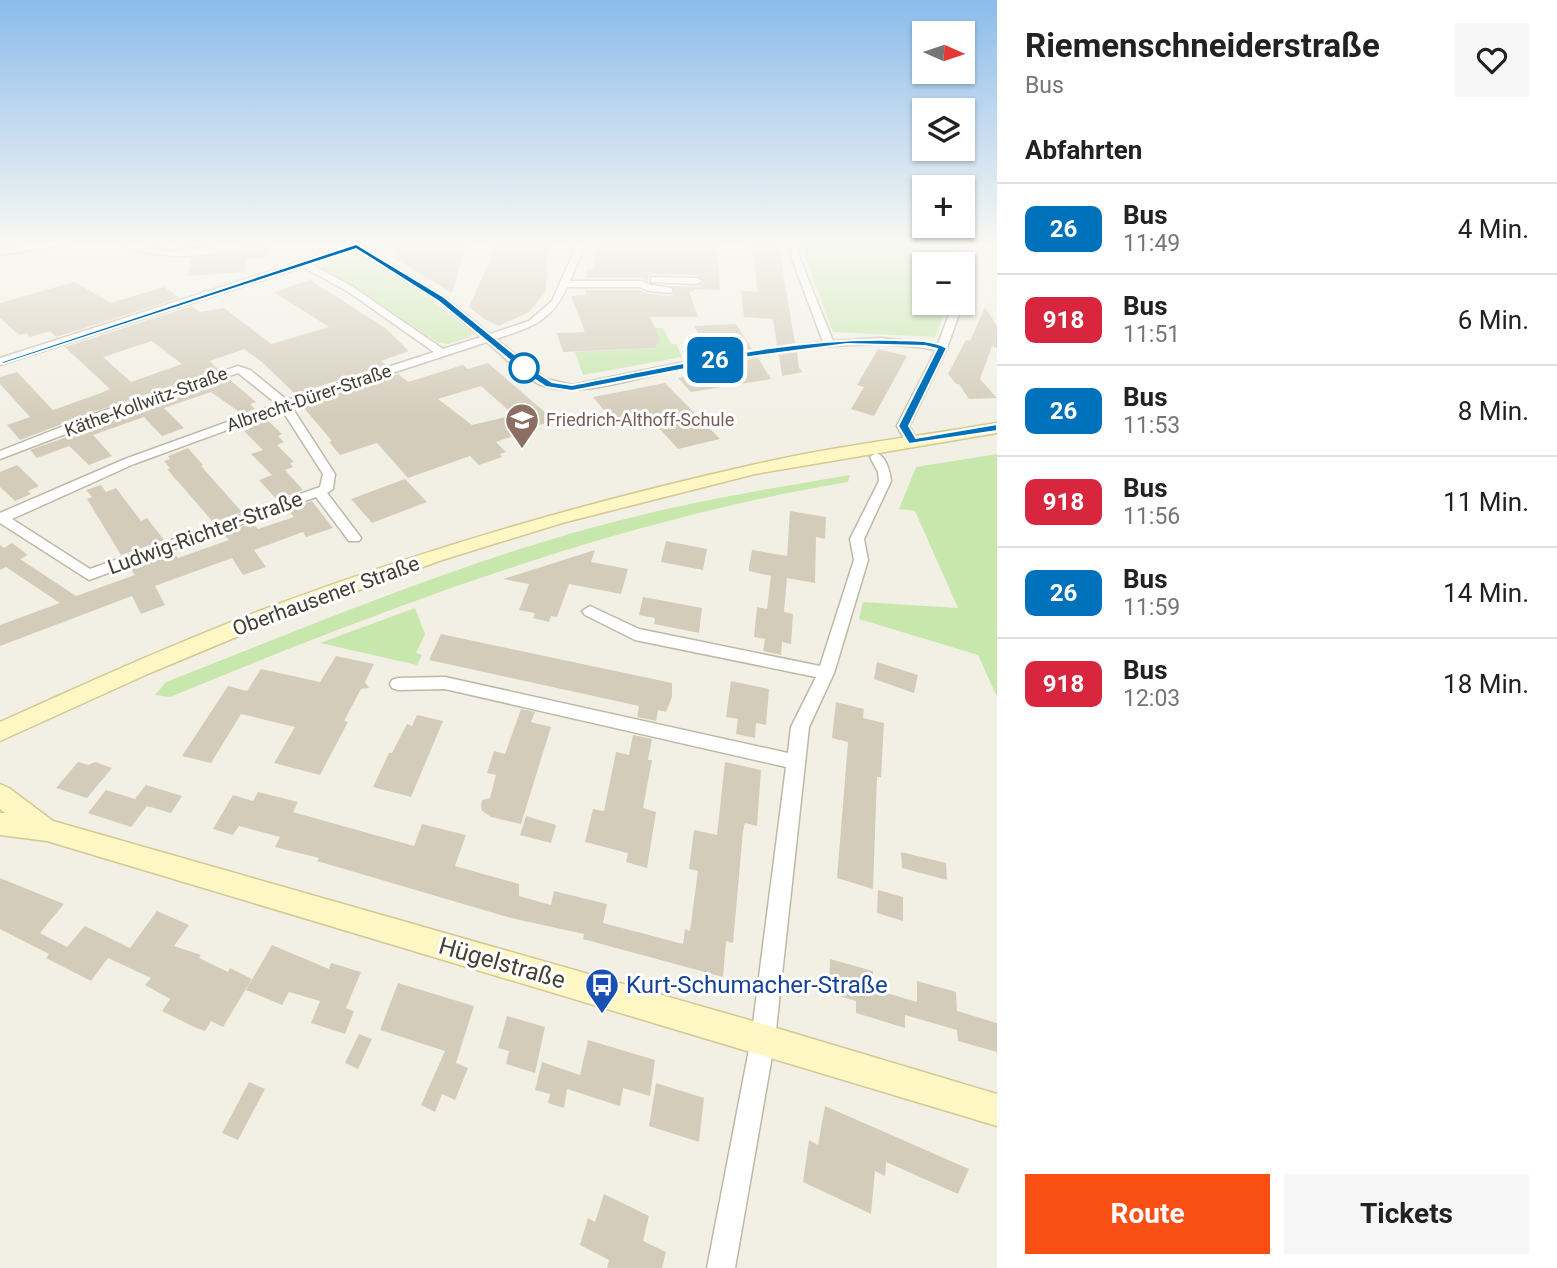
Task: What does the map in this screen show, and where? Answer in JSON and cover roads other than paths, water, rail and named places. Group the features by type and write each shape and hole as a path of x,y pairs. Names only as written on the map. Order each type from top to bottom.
{"main road":[{"name":"Oberhausener Straße","path":"0,732 181,650 270,615 435,556 556,519 755,469 997,428"},
{"name":"Oberhausener Straße","path":"663,492 997,435"},
{"name":"Hügelstraße","path":"0,795 47,830"},
{"name":"Hügelstraße","path":"0,824 47,830 763,1039 997,1111"}],"street":[{"path":"0,362 189,301"},
{"path":"367,301 442,353"},
{"path":"444,301 542,382 572,388 742,355 828,344 877,342 925,344 942,348"},
{"name":"Albrecht-Dürer-Straße","path":"1,518 92,476 284,404 533,323 556,301"},
{"path":"812,301 828,344"},
{"path":"912,442 904,426 942,348 954,315"},
{"name":"Käthe-Kollwitz-Straße","path":"0,455 238,369 246,372 284,404"},
{"name":"Ludwig-Richter-Straße","path":"1,518 89,575 326,489 329,474 284,404"},
{"path":"721,1268 763,1039 800,727 826,673 861,560 857,539 885,481 884,472 876,457"},
{"path":"319,492 354,538"},
{"path":"590,611 635,634 826,673"},
{"path":"398,684 444,683 795,762"}],"place":[{"name":"Friedrich-Althoff-Schule","path":"522,450"},
{"name":"Kurt-Schumacher-Straße","path":"602,1015"}]}
